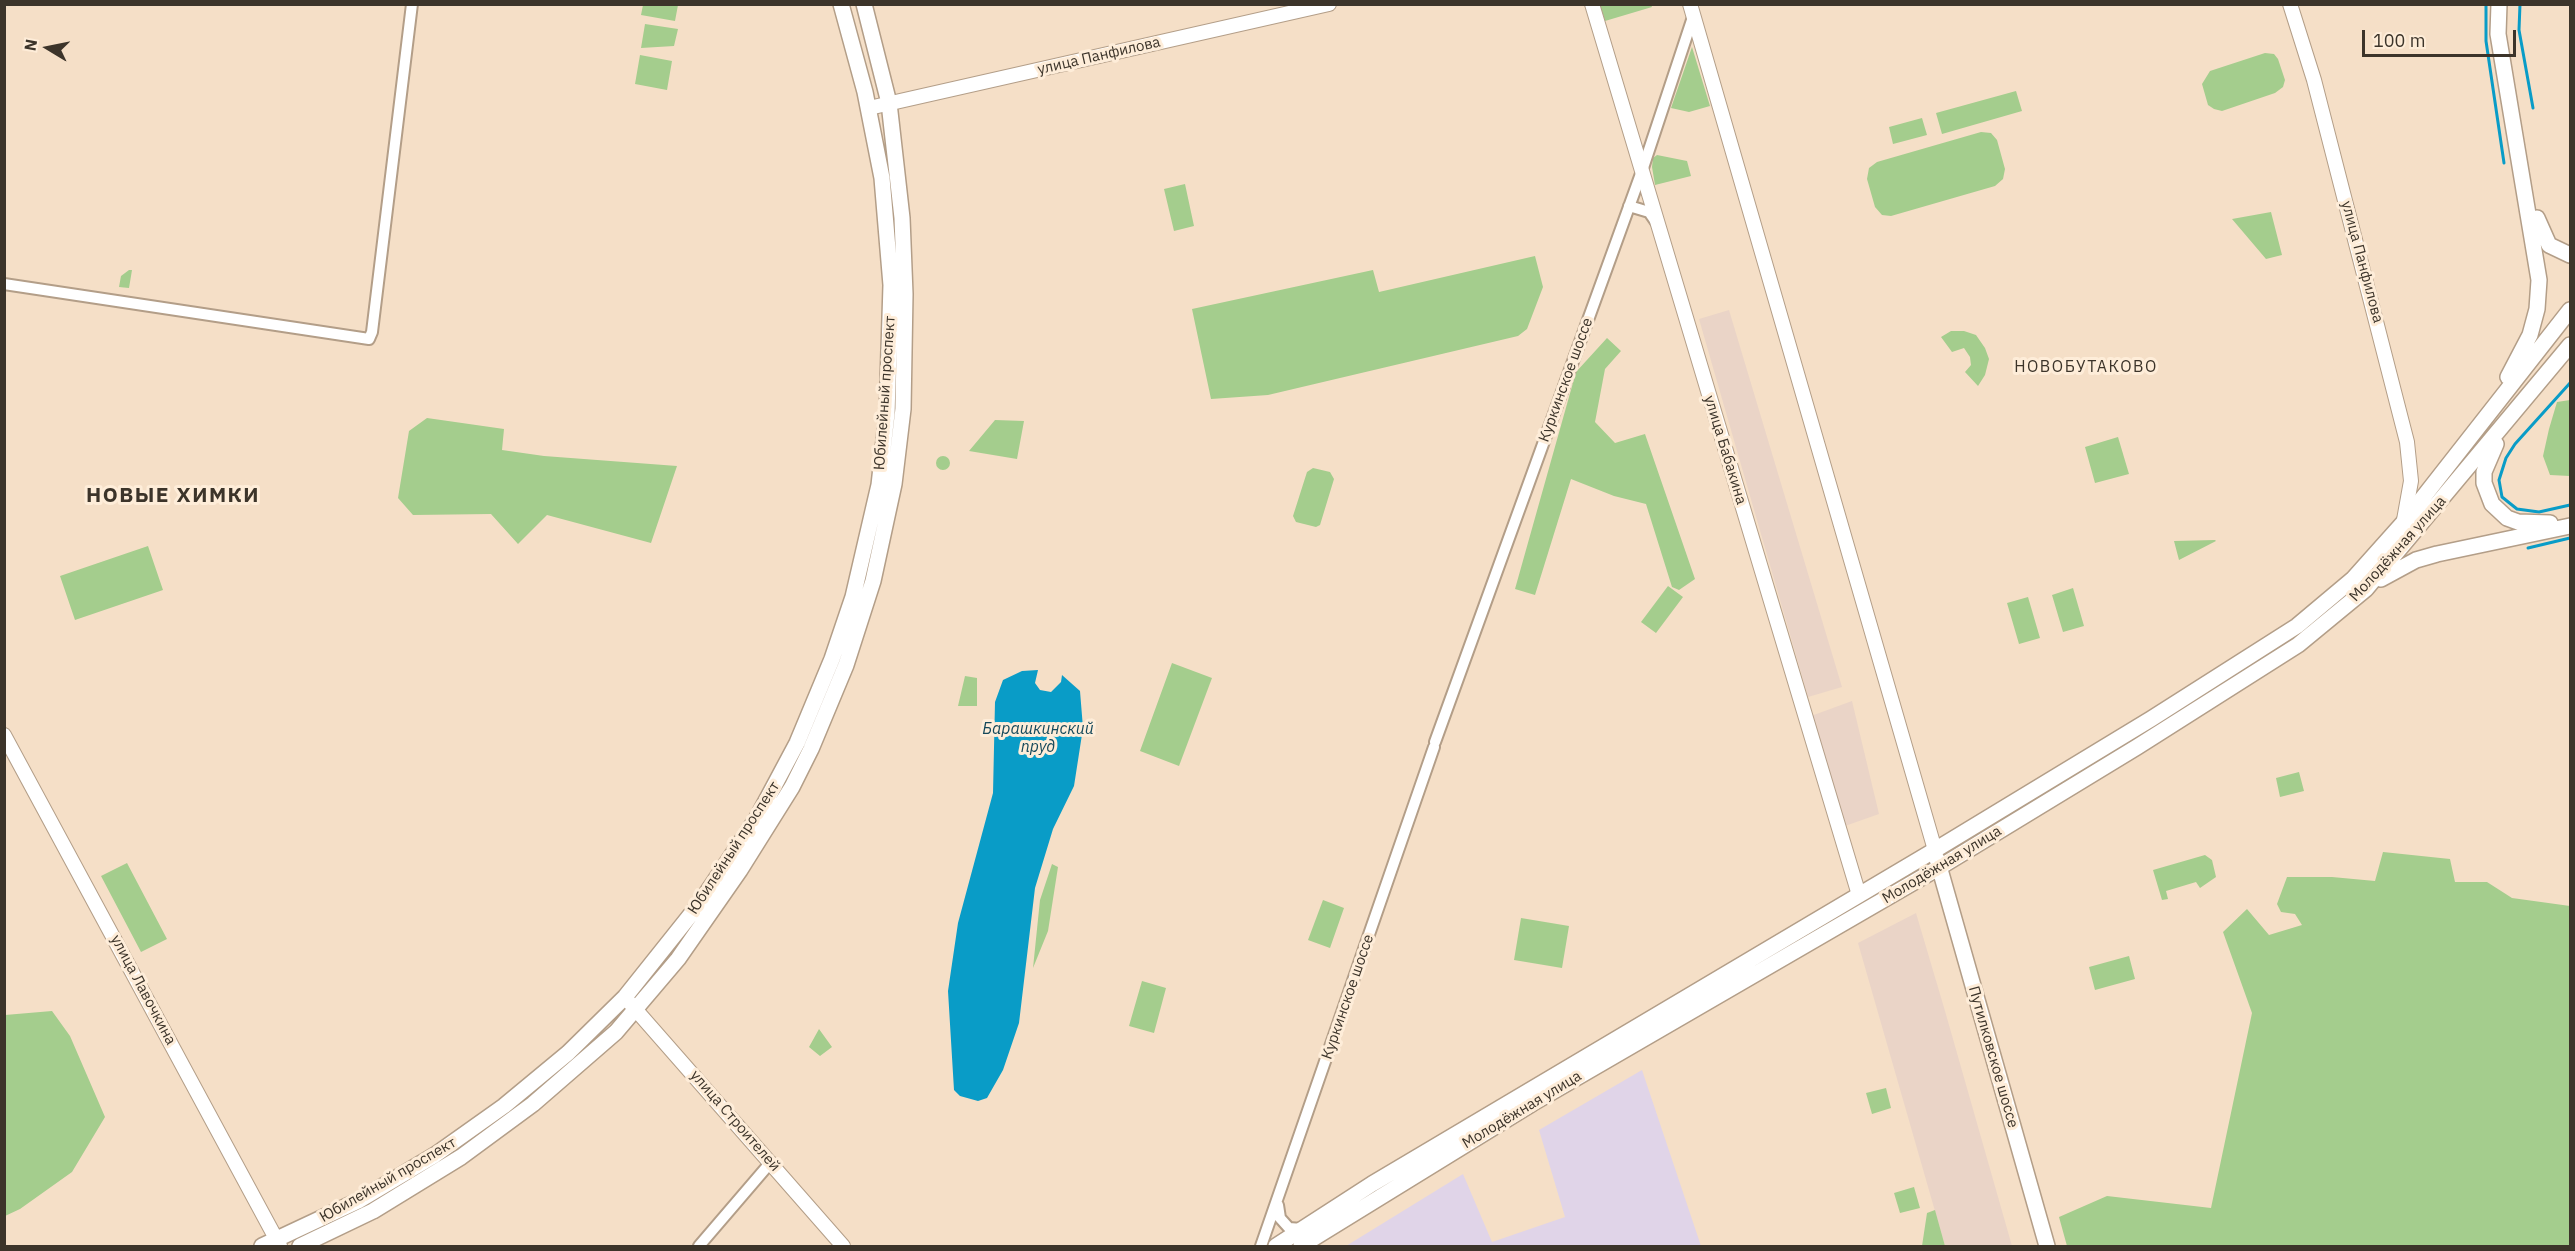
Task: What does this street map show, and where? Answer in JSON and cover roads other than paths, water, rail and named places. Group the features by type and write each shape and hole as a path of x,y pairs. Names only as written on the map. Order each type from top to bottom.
{"main road":[{"name":"Юбилейный проспект","path":"262,1246 279,1243 358,1201 452,1144 504,1106 568,1053 625,997 700,903 768,799 816,700 853,597 870,531 880,475 887,414 890,347 891,285 882,178 869,108 841,4"},
{"name":"Юбилейный проспект","path":"300,1246 373,1211 462,1157 533,1104 611,1036 636,1009 697,932 792,788 830,706 873,581 894,484 903,409 905,294 902,218 889,103 864,4"},
{"path":"2476,431 2530,335 2537,309 2539,280 2498,34 2499,4"},
{"path":"2508,4 2508,34 2536,214 2541,232 2549,245 2561,253 2571,255"},
{"path":"2476,431 2571,310"},
{"path":"2571,345 2520,405 2489,455 2484,472 2487,495 2498,512 2518,522 2547,524 2571,518"},
{"name":"Молодёжная улица","path":"1301,1246 1525,1108 1940,867 2138,747 2298,645 2366,589 2520,405"},
{"name":"Молодёжная улица","path":"1276,1246 1497,1108 1935,850 2151,719 2297,626 2353,579 2403,522 2476,431"},
{"path":"2366,589 2395,570 2437,554 2571,526"},
{"name":"Путилковское шоссе","path":"1935,850 2047,1246"}],"street":[{"path":"4,284 369,339 372,332 412,4"},
{"name":"улица Панфилова","path":"869,108 1329,4"},
{"name":"улица Бабакина","path":"1592,4 1859,895"},
{"name":"улица Панфилова","path":"2290,4 2326,125 2407,442 2411,481 2409,504 2403,522"},
{"path":"1692,10 1935,850"},
{"name":"Куркинское шоссе","path":"1262,1246 1435,745 1642,171 1692,10"},
{"path":"1629,206 1649,212 1658,224"},
{"name":"улица Лавочкина","path":"4,735 279,1243"},
{"name":"улица Строителей","path":"625,997 843,1246"},
{"path":"699,1246 771,1162"},
{"path":"1278,1202 1281,1218 1289,1228 1302,1229"}],"water":[{"name":"Барашкинский пруд","path":"1038,670 1035,683 1040,690 1051,692 1061,682 1062,675 1080,691 1083,728 1074,786 1053,829 1035,888 1019,1023 1003,1070 987,1098 978,1101 960,1096 954,1090 948,991 958,923 993,793 995,702 1003,680 1022,671"}],"waterway":[{"path":"2486,4 2486,41 2504,163"},
{"path":"2520,4 2519,30 2533,108"},
{"path":"2570,383 2515,444 2506,458 2499,480 2502,497 2517,509 2539,512 2570,505"},
{"path":"2528,548 2570,538"}],"district":[{"name":"НОВОБУТАКОВО","path":"2086,367"},
{"name":"НОВЫЕ ХИМКИ","path":"173,496"}]}
